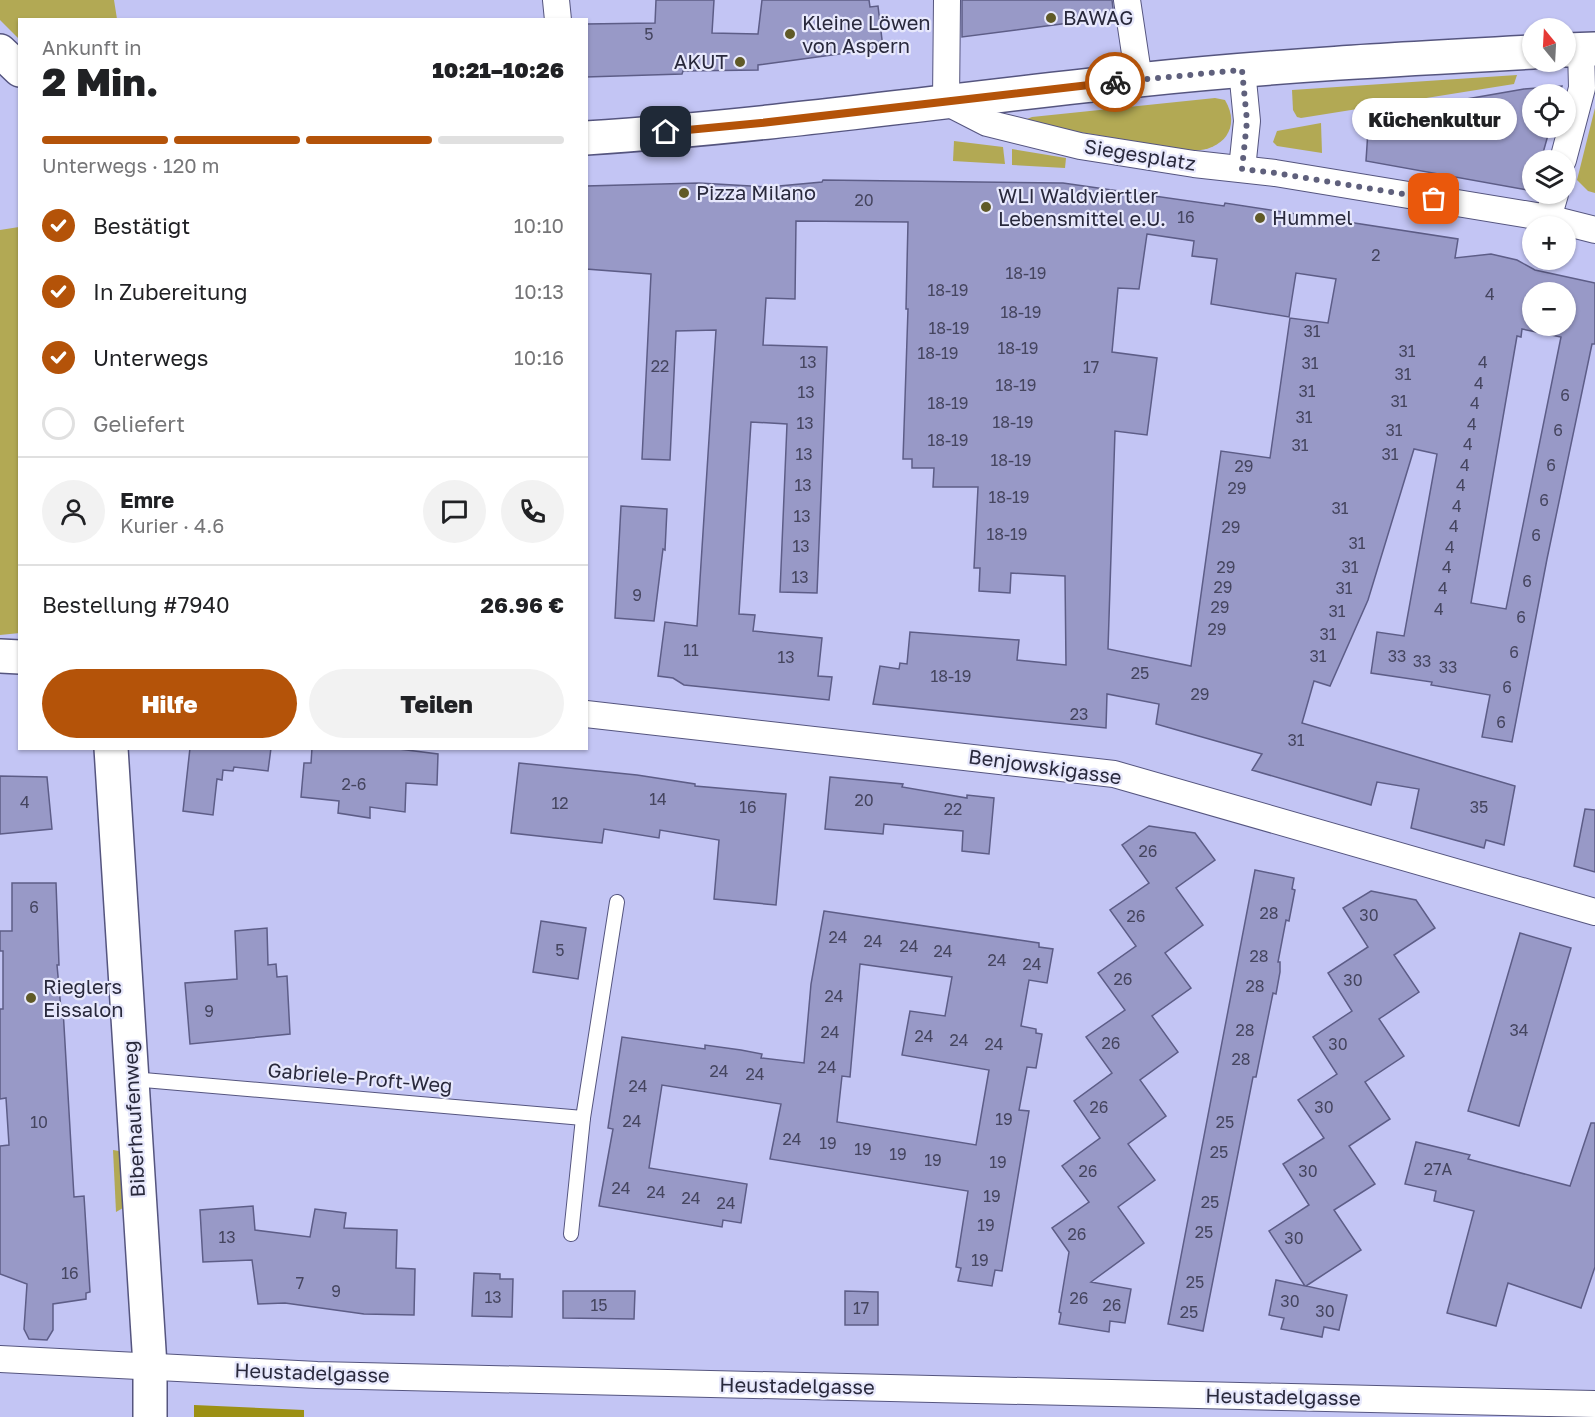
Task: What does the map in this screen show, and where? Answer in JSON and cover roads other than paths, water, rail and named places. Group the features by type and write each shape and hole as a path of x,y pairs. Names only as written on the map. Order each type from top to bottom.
{"main road":[{"path":"0,51 18,68"},
{"path":"588,138 704,129 1242,70 1522,53"},
{"path":"0,656 18,657"},
{"name":"Biberhaufenweg","path":"111,750 150,1366 150,1417"}],"street":[{"path":"556,0 558,18"},
{"path":"946,102 947,0"},
{"path":"1127,0 1139,80"},
{"path":"1566,150 1582,88 1581,49"},
{"path":"1242,70 1247,121 1242,169"},
{"name":"Siegesplatz","path":"946,102 987,123 1080,146 1183,163 1551,206 1595,230"},
{"name":"Benjowskigasse","path":"588,714 1114,774 1595,912"},
{"name":"Heustadelgasse","path":"0,1359 351,1375 1595,1404"}],"lane":[{"path":"571,1234 583,1118 616,902"},
{"name":"Gabriele-Proft-Weg","path":"132,1079 583,1118"}],"place":[{"name":"BAWAG","path":"1051,18"},
{"name":"Kleine Löwen von Aspern","path":"790,34"},
{"name":"AKUT","path":"740,62"},
{"name":"Pizza Milano","path":"684,193"},
{"name":"Küchenkultur","path":"1434,199"},
{"name":"WLI Waldviertler Lebensmittel e.U.","path":"986,207"},
{"name":"Hummel","path":"1260,218"},
{"name":"Rieglers Eissalon","path":"31,998"}]}
